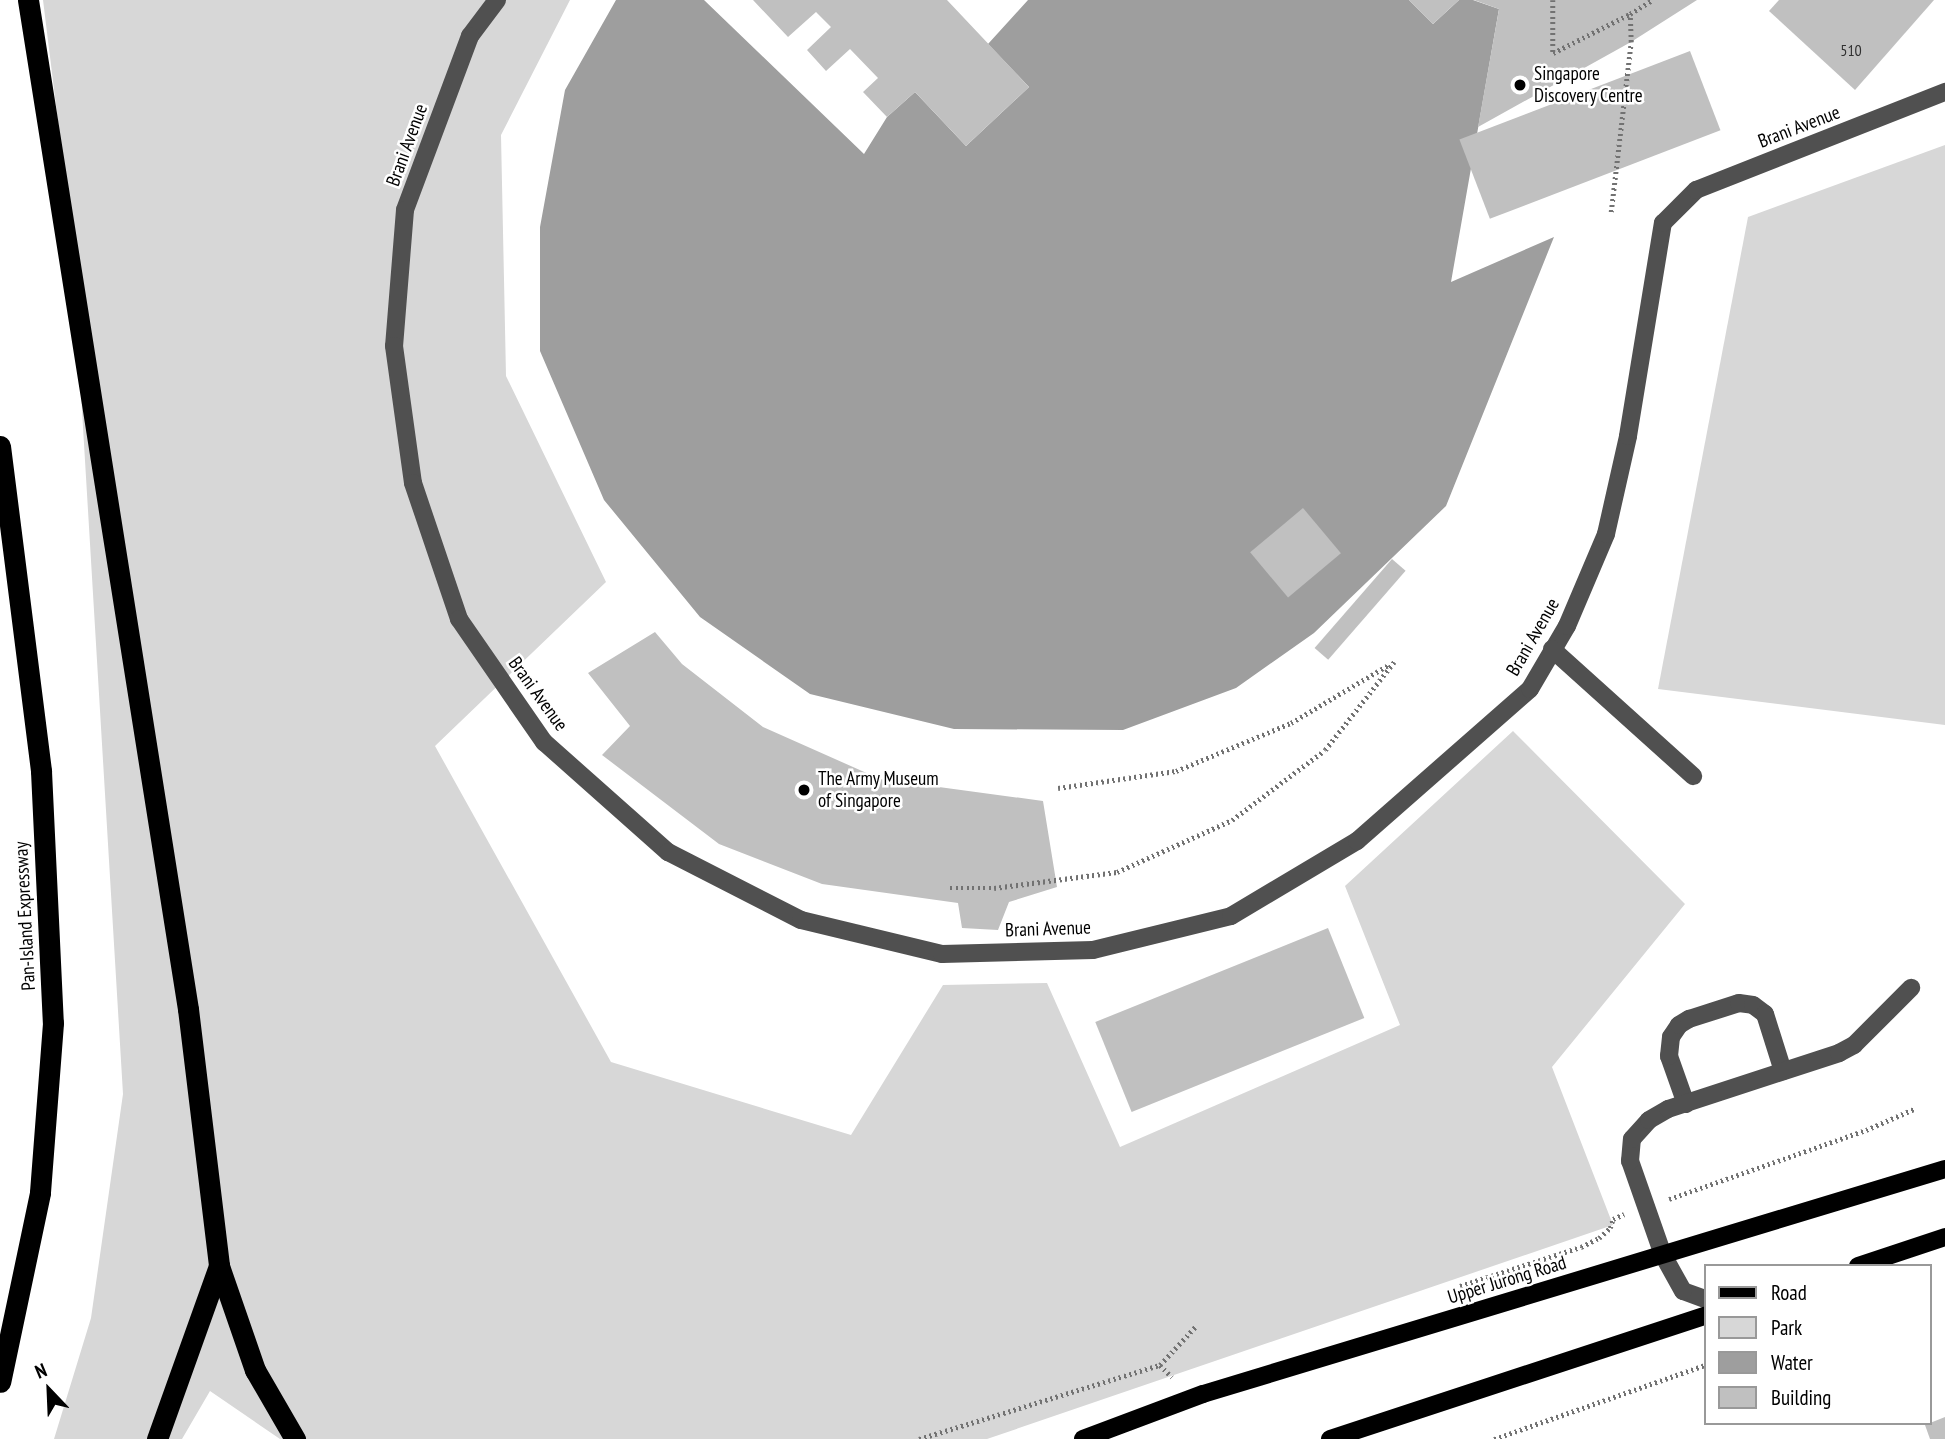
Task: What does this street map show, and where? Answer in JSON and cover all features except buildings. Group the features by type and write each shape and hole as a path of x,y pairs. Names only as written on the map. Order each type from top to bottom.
{"highway":[{"path":"28,0 188,1009 219,1266 255,1370 295,1439"},
{"name":"Pan-Island Expressway","path":"0,446 41,771 53,1023 40,1193 0,1382"},
{"path":"157,1439 219,1266"}],"main road":[{"name":"Upper Jurong Road","path":"1083,1439 1203,1394 1945,1169"},
{"path":"1864,1264 1945,1237"},
{"path":"1330,1439 1703,1317"}],"lane":[{"name":"Brani Avenue","path":"497,0 470,36 405,210 394,346 413,483 459,619 544,741 668,852 801,920 942,954 1093,950 1231,916 1357,841 1530,689 1567,626 1606,534 1628,436 1663,223 1696,190 1945,92"},
{"path":"1552,649 1693,776"},
{"path":"1703,1298 1683,1291 1663,1255 1630,1161 1632,1139 1649,1120 1686,1104 1854,1045 1911,988"},
{"path":"1686,1104 1669,1056 1671,1037 1679,1025 1689,1019 1740,1003 1753,1005 1765,1014 1783,1071"}],"path":[{"path":"1553,0 1553,53 1652,0"},
{"path":"1611,212 1631,42 1630,14"},
{"path":"950,888 994,888 1117,872 1232,820 1325,750 1394,662 1290,723 1176,771 1058,788"},
{"path":"1451,1289 1580,1247 1599,1238 1610,1228 1613,1219 1866,1130 1914,1110"},
{"path":"919,1439 1160,1365 1196,1326"},
{"path":"1160,1365 1166,1374 1177,1378"},
{"path":"1494,1439 1703,1366"}],"green space":[{"path":"43,0 570,0 501,135 506,376 606,582 435,746 611,1062 851,1135 943,985 1047,983 1120,1147 1400,1025 1345,886 1513,731 1685,904 1552,1067 1613,1225 987,1439 280,1439 210,1391 182,1439 54,1439 91,1318 123,1094 71,227"},
{"path":"1945,145 1945,725 1658,689 1748,217"}],"water":[{"path":"616,0 704,0 864,154 887,117 915,92 966,146 1029,87 988,44 1028,0 1409,0 1433,24 1459,0 1473,0 1499,9 1451,282 1554,237 1446,506 1314,633 1236,688 1123,730 954,729 810,694 700,617 604,500 540,351 540,227 565,90"}],"place":[{"name":"Singapore Discovery Centre","path":"1520,85"},
{"name":"The Army Museum of Singapore","path":"804,790"}]}
